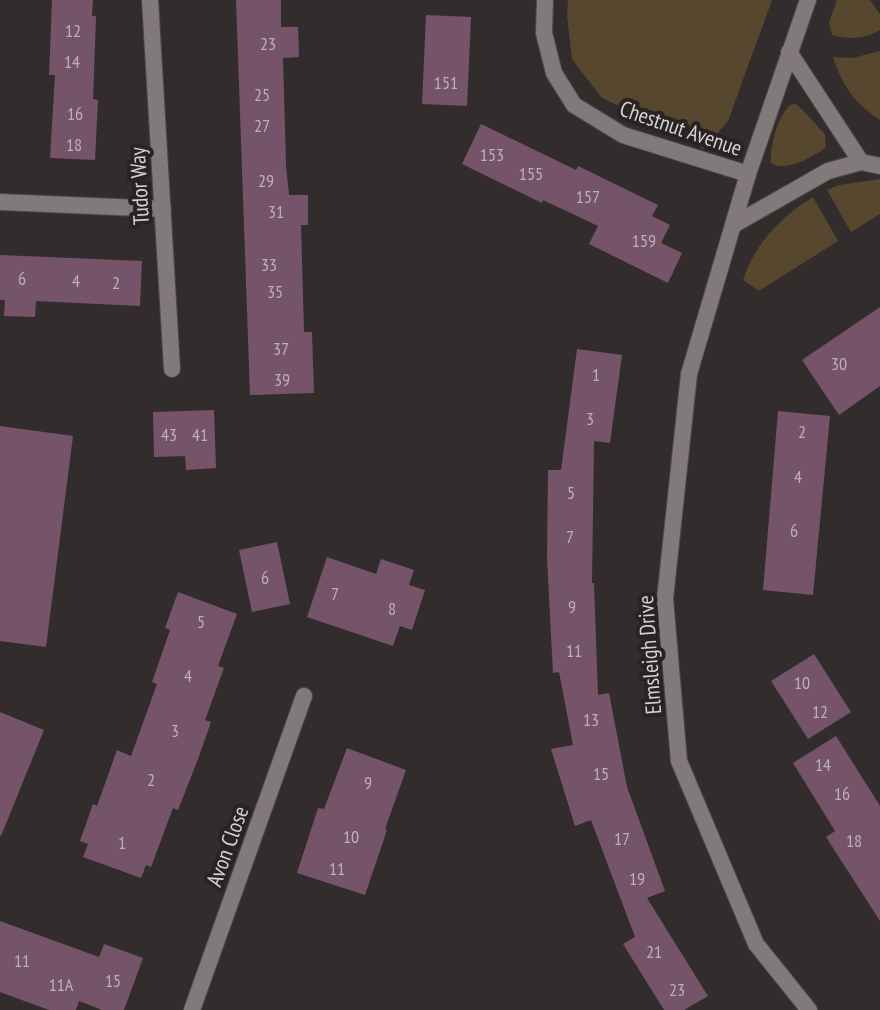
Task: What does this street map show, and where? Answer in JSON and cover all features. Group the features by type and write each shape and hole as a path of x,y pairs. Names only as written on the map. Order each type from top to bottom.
{"street":[{"name":"Tudor Way","path":"150,0 172,369"},
{"name":"Chestnut Avenue","path":"545,0 544,33 554,73 574,105 623,135 748,174"},
{"name":"Chestnut Avenue","path":"735,224 748,174 808,0"},
{"path":"789,52 861,162"},
{"path":"735,224 828,171 861,162 880,166"},
{"path":"0,202 163,209"},
{"name":"Elmsleigh Drive","path":"735,224 689,374 665,599 679,761 756,944 809,1010"},
{"name":"Avon Close","path":"192,1010 304,696"}],"shaded area":[{"path":"568,0 772,0 728,121 704,149 601,97 572,59"},
{"path":"837,0 870,0 880,14 880,30 857,38 832,35 829,22"},
{"path":"880,51 880,120 850,93 833,57 852,58"},
{"path":"796,104 825,134 826,147 799,162 777,166 771,163 775,132 785,111"},
{"path":"880,179 880,214 851,232 827,190 839,185"},
{"path":"813,197 838,241 759,291 743,280 754,254 770,232"}],"building":[{"path":"52,0 93,0 92,16 96,16 93,99 98,100 95,160 50,158 55,75 49,75"},
{"path":"236,0 281,0 281,27 298,27 299,57 283,58 286,165 289,195 308,195 308,225 301,225 304,332 312,332 314,393 250,395"},
{"path":"426,15 471,17 467,106 422,104"},
{"path":"481,124 658,205 652,216 670,225 661,243 682,253 668,283 589,244 598,226 462,164"},
{"path":"0,255 142,261 140,306 36,301 35,317 4,316 5,300 0,300"},
{"path":"880,307 880,386 839,415 802,360"},
{"path":"577,349 622,355 610,443 594,441 592,583 598,695 609,693 627,787 665,891 647,898 708,996 684,1010 664,1010 623,944 635,937 591,820 575,826 551,749 573,745 559,672 553,673 547,558 548,470 561,470"},
{"path":"214,410 216,468 186,470 185,456 154,457 153,412"},
{"path":"778,411 830,416 813,595 763,590"},
{"path":"0,426 73,436 46,647 0,641"},
{"path":"277,542 290,604 252,612 239,550"},
{"path":"327,557 376,574 381,559 414,570 409,585 425,590 412,630 400,626 393,646 307,617"},
{"path":"178,592 237,614 218,666 224,668 205,720 211,722 198,759 178,810 173,808 151,867 146,865 141,878 83,857 88,844 80,841 93,804 97,806 117,750 131,756 157,684 152,682 170,630 165,628"},
{"path":"814,654 851,712 808,739 771,681"},
{"path":"0,712 44,730 1,836 0,836"},
{"path":"836,736 880,806 880,921 826,837 835,831 793,763"},
{"path":"347,748 406,770 365,895 297,873 318,808 324,809"},
{"path":"0,921 99,957 104,944 143,958 124,1010 102,1010 79,1001 76,1010 49,1010 0,992"}]}
